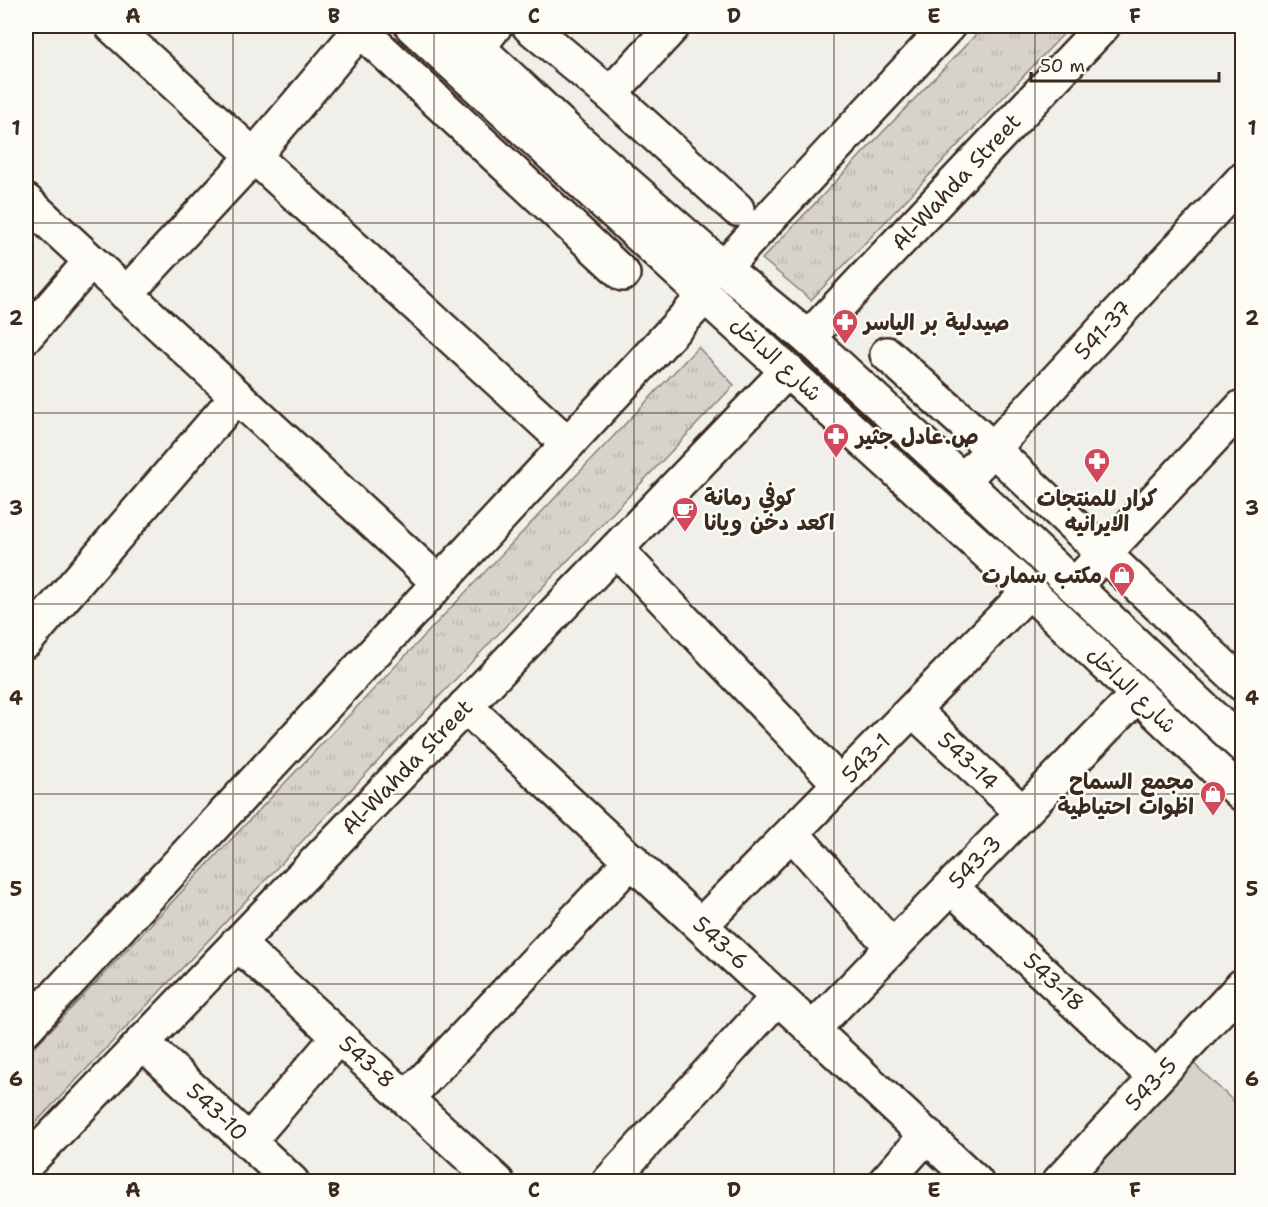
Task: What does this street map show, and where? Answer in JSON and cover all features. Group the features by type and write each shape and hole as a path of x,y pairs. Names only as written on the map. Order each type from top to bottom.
{"street":[{"path":"112,26 568,444"},
{"name":"شارع الداخل","path":"412,26 476,46 705,296 1029,591 1242,794"},
{"name":"شارع الداخل","path":"455,26 575,138 723,268 808,338 1242,745"},
{"path":"529,26 610,94 737,209"},
{"path":"610,94 673,26"},
{"path":"723,268 948,26"},
{"name":"Al-Wahda Street","path":"808,338 1103,26"},
{"path":"126,294 253,157 358,27 623,274"},
{"path":"430,93 476,46"},
{"name":"541-37","path":"963,481 1242,180"},
{"path":"26,201 439,583"},
{"path":"26,336 91,261"},
{"path":"26,1028 705,296"},
{"path":"887,354 993,449 1103,555 1240,677 1204,710"},
{"name":"Al-Wahda Street","path":"26,1164 788,370"},
{"path":"26,641 237,396"},
{"path":"1074,586 1242,407"},
{"path":"616,549 840,784"},
{"name":"543-1","path":"701,925 1029,591"},
{"name":"543-3","path":"813,1029 1137,695"},
{"name":"543-6","path":"465,706 976,1182"},
{"name":"543-14","path":"913,710 1023,813"},
{"path":"792,833 892,947"},
{"path":"407,1098 632,860"},
{"name":"543-18","path":"951,887 1156,1078"},
{"name":"543-8","path":"237,943 497,1182"},
{"name":"543-5","path":"1059,1182 1242,986"},
{"path":"609,1182 778,996"},
{"path":"249,1142 339,1036"},
{"name":"543-10","path":"142,1042 292,1182"},
{"path":"885,1182 927,1135"}],"green space":[{"path":"984,26 1071,26 811,300 762,259"},
{"path":"698,347 734,385 26,1133 26,1056"},
{"path":"1191,1061 1242,1109 1242,1181 1081,1182"}],"place":[{"name":"صيدلية بر الياسر","path":"845,345"},
{"name":"ص.عادل جثير","path":"836,459"},
{"name":"كرار للمنتجات الايرانيه","path":"1097,484"},
{"name":"كوفي رمانة اكعد دخن ويانا","path":"685,533"},
{"name":"مكتب سمارت","path":"1122,598"},
{"name":"مجمع السماح اظوات احتياطية","path":"1213,817"}]}
